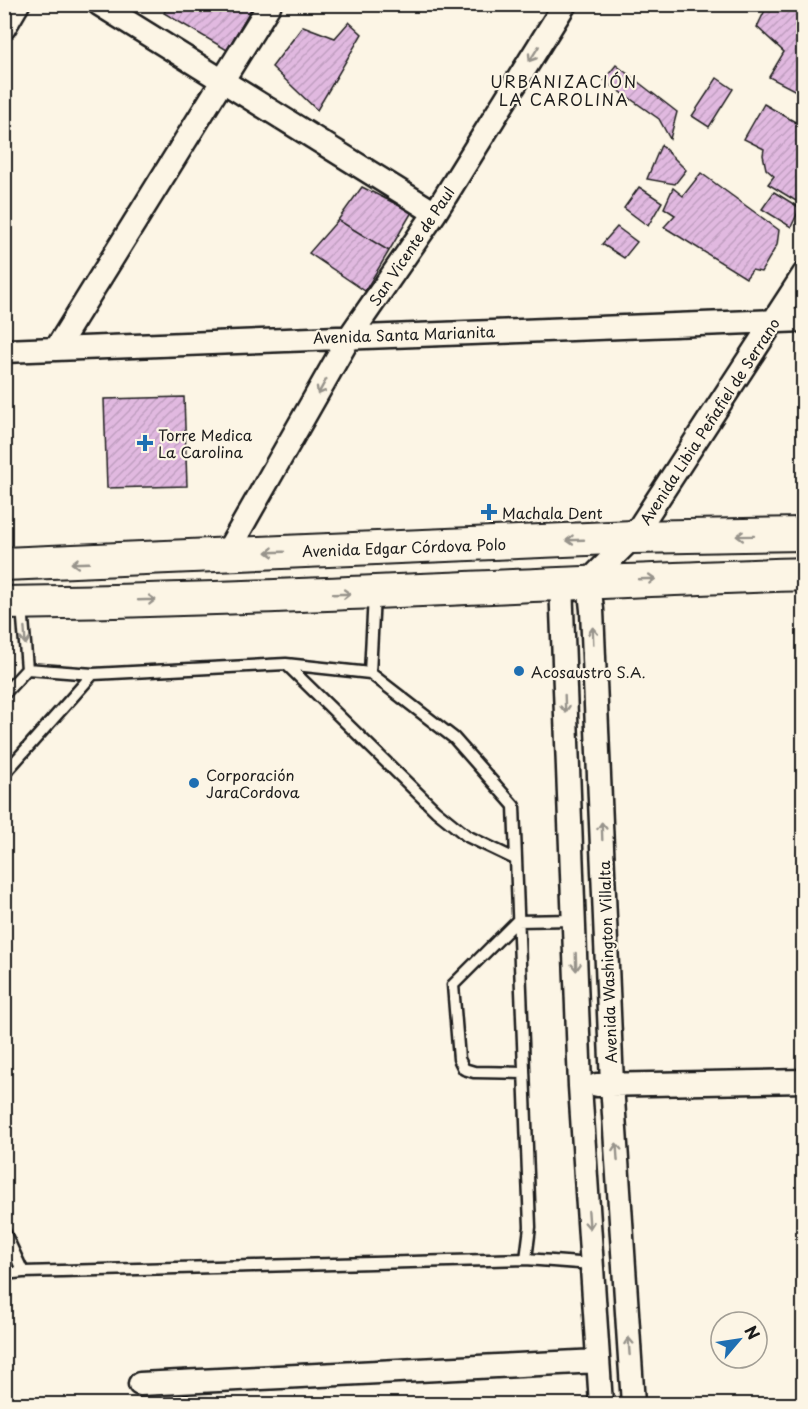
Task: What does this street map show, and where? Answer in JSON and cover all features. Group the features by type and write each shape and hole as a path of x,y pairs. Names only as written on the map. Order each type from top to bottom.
{"main road":[{"name":"Avenida Edgar Córdova Polo","path":"4,564 82,563 226,554 633,537 804,534"},
{"path":"13,603 374,593 575,582 804,574"}],"street":[{"path":"4,28 18,4"},
{"path":"99,4 435,213"},
{"path":"56,349 270,4"},
{"name":"San Vicente de Paul","path":"226,554 350,336 435,213 564,4"},
{"name":"Avenida Libia Peñafiel de Serrano","path":"633,537 804,274"},
{"name":"Avenida Santa Marianita","path":"4,351 804,320"},
{"path":"575,582 633,537"},
{"name":"Avenida Washington Villalta","path":"575,582 574,920 580,1086 601,1404"},
{"name":"Avenida Washington Villalta","path":"575,582 592,610 612,1084 633,1404"},
{"path":"580,1086 804,1081"},
{"path":"140,1384 598,1362"}],"lane":[{"path":"370,673 374,593"},
{"path":"13,603 27,669"},
{"path":"27,669 93,674 286,664 370,673 454,738 514,806 530,1193 530,1227 526,1259"},
{"path":"286,664 436,811 467,836 515,859"},
{"path":"4,694 27,669"},
{"path":"4,774 93,674"},
{"path":"524,1073 474,1072 464,1069 459,1059 453,985 518,921 574,920"},
{"path":"4,1231 22,1272"},
{"path":"4,1274 526,1259 592,1264"}],"building":[{"path":"169,4 254,4 227,50 164,13"},
{"path":"768,4 804,4 804,95 769,77 784,52 757,27"},
{"path":"349,22 362,34 317,110 272,67 303,26 335,38"},
{"path":"616,65 677,112 670,139 659,119 604,80"},
{"path":"717,78 733,89 709,127 692,116"},
{"path":"764,104 804,127 804,190 796,201 768,184 774,176 766,169 764,149 744,139"},
{"path":"661,145 686,170 675,184 647,179"},
{"path":"701,173 779,230 777,245 761,272 752,270 746,278 664,227 675,215 664,208 673,188 683,196"},
{"path":"362,187 412,212 389,251 338,220"},
{"path":"639,187 662,202 648,226 624,208"},
{"path":"774,192 800,208 791,227 762,209"},
{"path":"338,220 389,251 365,291 309,253"},
{"path":"617,227 637,242 624,258 602,244"},
{"name":"Torre Medica La Carolina","path":"184,397 187,486 107,488 104,399"}],"place":[{"name":"Torre Medica La Carolina","path":"145,443"},
{"name":"Machala Dent","path":"489,512"},
{"name":"Acosaustro S.A.","path":"519,671"},
{"name":"Corporación JaraCordova","path":"194,783"}],"district":[{"name":"URBANIZACIÓN LA CAROLINA","path":"564,90"}]}
